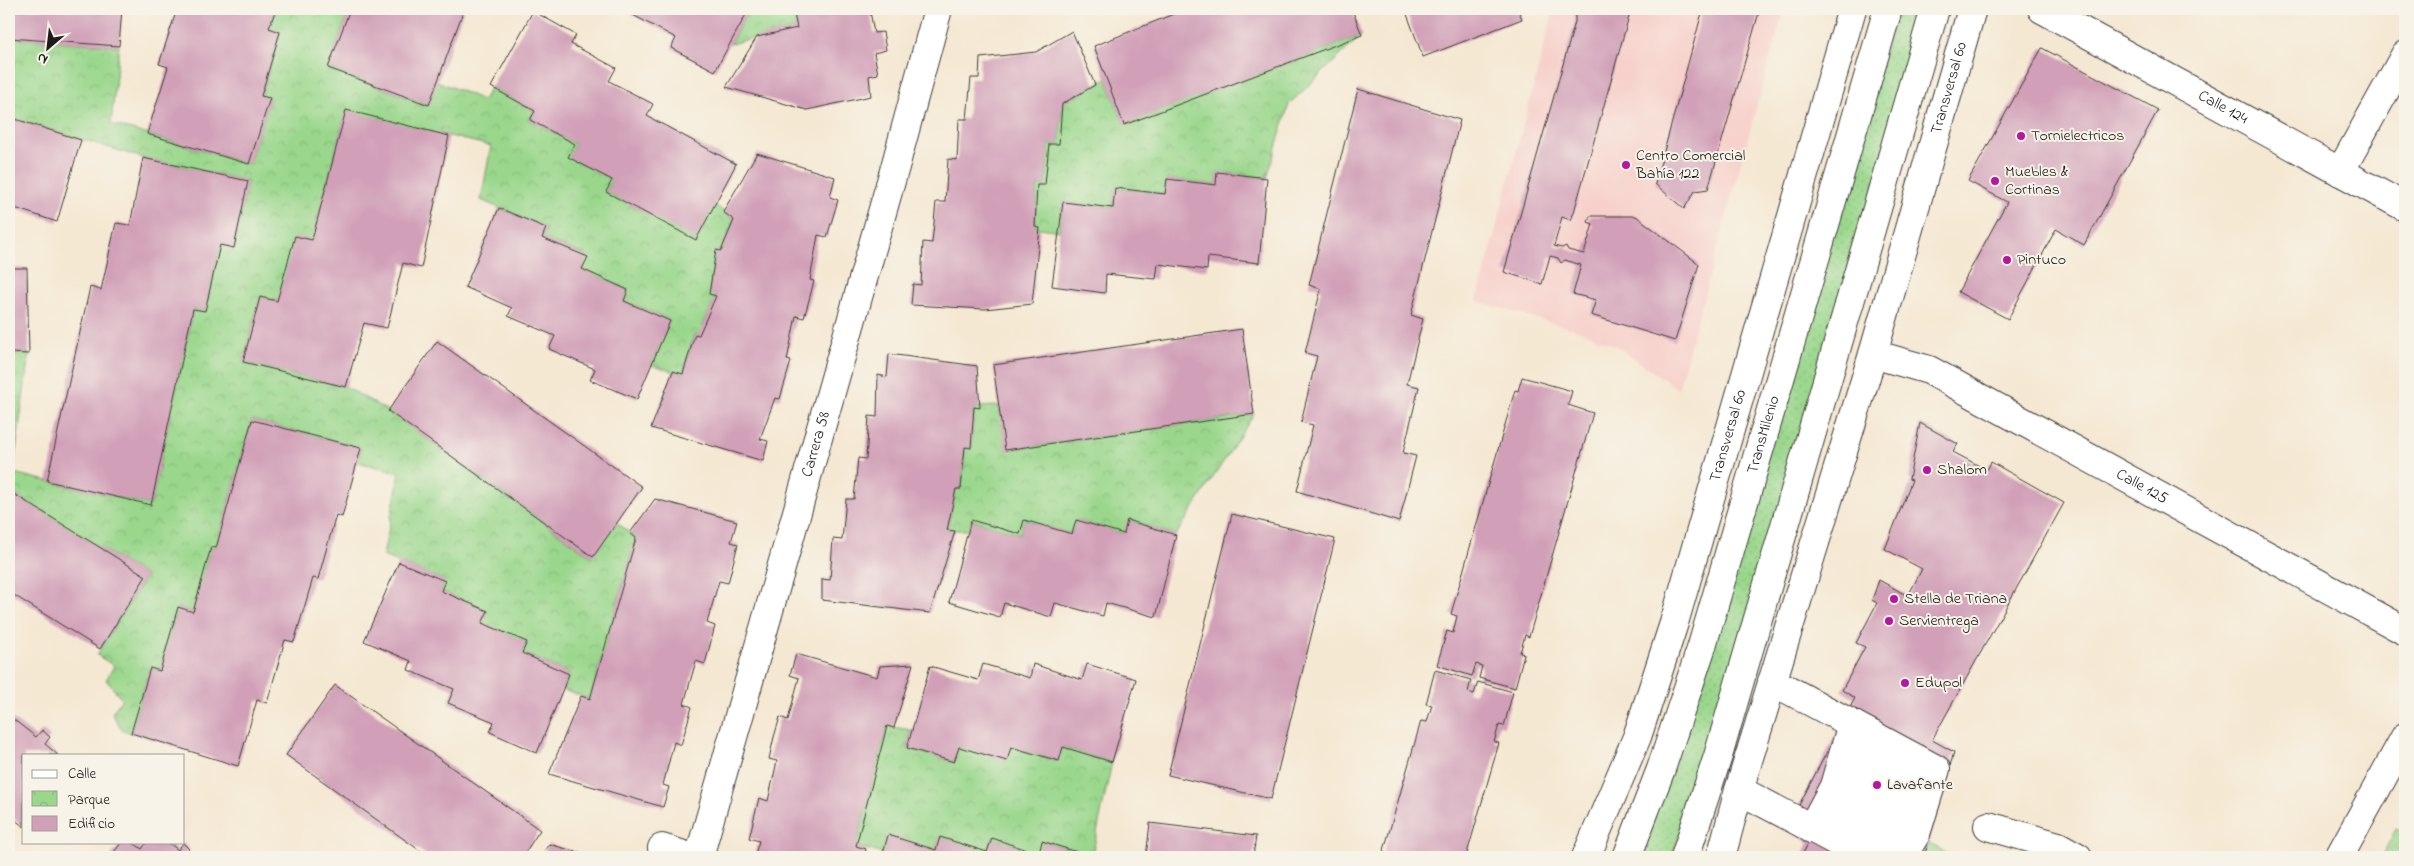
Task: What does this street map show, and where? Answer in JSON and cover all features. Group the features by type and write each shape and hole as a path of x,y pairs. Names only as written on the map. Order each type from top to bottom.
{"street":[{"name":"Transversal 60","path":"1586,857 1637,737 1674,623 1852,9"},
{"name":"TransMilenio","path":"1628,857 1661,769 1702,646 1888,9"},
{"path":"1685,857 1721,746 1935,9"},
{"name":"Transversal 60","path":"1721,857 1738,790 1873,354 1972,9"},
{"name":"Calle 124","path":"2042,9 2405,206"},
{"name":"Carrera 58","path":"699,857 935,21"},
{"path":"2340,172 2405,54"},
{"name":"Calle 125","path":"1873,354 1929,370 2405,631"},
{"path":"1772,681 1936,770 1916,834 1902,857"},
{"path":"2339,857 2405,737"},
{"path":"1849,847 1834,786 1886,742"},
{"path":"1849,847 1876,810 1886,742"},
{"path":"1738,790 1849,847"},
{"path":"1988,826 2058,846 2078,857"},
{"path":"662,848 690,857"}],"shaded area":[{"name":"Centro Comercial Bahía 122","path":"1554,9 1784,9 1678,389 1616,346 1583,332 1477,301"}],"green space":[{"path":"276,9 350,9 328,68 428,105 437,81 483,100 491,87 535,111 530,120 575,144 569,157 612,180 606,192 696,239 714,204 734,220 721,251 716,251 709,293 716,296 699,335 694,334 683,374 651,365 670,320 624,301 628,290 582,269 587,256 542,238 546,228 481,200 491,146 346,111 312,240 277,301 260,297 243,362 346,387 388,411 592,557 616,522 636,538 590,699 563,690 569,673 522,653 527,642 482,623 488,611 441,591 445,581 383,556 400,473 358,462 361,448 252,420 216,548 211,547 193,612 178,607 160,671 150,668 131,733 121,729 112,713 122,699 106,680 114,666 97,655 146,576 9,491 9,353 29,354 13,473 151,505 193,309 205,311 220,245 234,247 248,181 143,158 9,117 9,38 119,46 111,124 249,164 270,98 261,96 280,33 269,28"},
{"path":"749,9 793,9 797,28 730,44"},
{"path":"1897,9 1925,9 1742,640 1672,857 1642,857"},
{"path":"1362,35 1289,104 1267,178 1218,172 1216,185 1167,179 1165,194 1115,188 1113,208 1063,202 1059,231 1035,227 1037,185 1045,185 1049,144 1059,144 1062,104 1106,78 1124,124"},
{"path":"999,406 1006,450 1254,414 1176,535 1128,520 1124,534 1076,520 1072,534 1024,520 1020,534 971,520 969,530 947,530 956,489 961,489 965,447 971,448 974,407"},
{"path":"887,726 911,730 907,748 954,762 959,747 1011,747 1058,761 1063,747 1112,762 1092,856 1043,841 1039,854 992,838 987,852 940,837 936,850 888,836 883,854 856,846"},
{"path":"2396,829 2405,834 2405,857 2381,857"},
{"path":"1928,843 1954,857 1924,857"}],"building":[{"path":"9,9 122,9 119,46 9,38"},
{"path":"177,9 276,9 269,28 280,32 261,96 270,98 249,164 147,134 168,67 159,64"},
{"path":"350,9 464,9 429,105 328,68"},
{"path":"634,9 749,9 715,71 671,48 676,38 631,14"},
{"path":"793,9 878,9 870,11 874,33 883,32 886,50 874,53 878,74 869,76 871,96 807,110 726,87 757,37 797,28"},
{"path":"1186,9 1352,9 1362,35 1124,125 1094,46"},
{"path":"1405,9 1518,9 1522,19 1423,57"},
{"path":"1575,9 1631,9 1574,212 1571,220 1562,217 1554,246 1562,248 1566,246 1568,250 1584,254 1593,224 1588,222 1590,216 1636,216 1699,264 1675,341 1591,315 1596,300 1573,294 1581,265 1565,260 1561,263 1558,258 1550,256 1542,284 1504,272 1575,22"},
{"path":"1703,9 1760,9 1708,189 1695,191 1684,209 1655,184"},
{"path":"533,11 576,35 571,44 616,68 609,81 653,104 647,116 736,164 696,240 606,192 612,180 568,157 575,144 530,120 535,111 491,87"},
{"path":"1072,31 1095,85 1062,104 1059,144 1049,144 1045,185 1037,185 1035,227 1040,228 1032,304 985,309 911,305 913,284 921,285 923,242 932,243 936,202 945,202 948,159 957,160 959,119 967,119 971,78 979,78 980,58 1036,52"},
{"path":"2042,48 2158,110 2084,245 2056,229 2008,319 1958,292 2007,202 1968,181"},
{"path":"1358,89 1460,120 1411,315 1423,319 1407,384 1419,387 1403,453 1416,456 1399,522 1297,491 1313,425 1301,422 1317,356 1305,353 1321,289 1309,285"},
{"path":"346,110 449,136 421,268 403,263 387,328 364,323 346,387 243,362 260,297 277,301 295,236 312,240"},
{"path":"9,117 81,140 57,222 9,206"},
{"path":"757,153 835,177 830,197 838,200 827,237 818,235 810,280 814,281 804,318 796,316 787,360 791,361 780,399 775,398 760,439 768,441 763,461 651,428 673,371 683,374 695,334 699,335 716,296 709,294 716,250 721,251 734,220 723,212"},
{"path":"143,158 248,181 234,248 220,245 205,311 193,309 151,505 47,481 90,287 101,290 116,223 130,225"},
{"path":"1217,172 1267,178 1259,263 1208,257 1207,270 1158,264 1156,279 1106,274 1105,293 1052,286 1063,202 1113,208 1115,188 1165,194 1167,179 1216,185"},
{"path":"499,208 546,228 542,238 588,257 582,269 628,290 624,301 670,321 637,399 590,380 595,369 549,349 555,336 508,316 512,308 465,287"},
{"path":"9,268 27,268 29,354 9,353"},
{"path":"1242,329 1254,414 1005,450 993,365"},
{"path":"437,341 642,487 593,557 388,411"},
{"path":"889,354 977,366 980,408 974,407 971,448 965,447 961,489 956,489 947,530 955,531 930,613 822,600 822,579 830,580 833,539 842,540 846,499 854,499 858,458 866,459 869,416 877,417 878,375 887,377"},
{"path":"1522,377 1572,391 1568,405 1593,413 1529,637 1525,635 1520,653 1524,654 1515,688 1479,678 1482,666 1476,664 1472,676 1437,665 1447,631 1453,633 1457,616 1451,614 1515,390 1518,391"},
{"path":"252,420 361,448 342,517 336,515 318,579 313,578 294,642 285,640 267,703 257,700 238,766 131,733 150,668 160,671 178,607 193,612 211,547 216,548"},
{"path":"1920,423 1958,444 1953,452 1987,470 1991,462 2064,503 1932,740 1954,752 1924,857 1801,857 1809,842 1786,830 1855,698 1842,690 1865,647 1856,643 1877,603 1872,600 1879,580 1908,596 1922,569 1885,549 1912,480 1909,479"},
{"path":"9,491 146,576 100,649 9,592"},
{"path":"655,499 737,521 731,542 738,544 728,583 719,581 707,623 715,626 705,664 696,661 690,682 684,704 692,707 681,745 674,742 663,785 669,787 663,807 549,774 581,696 590,699 636,538 630,533"},
{"path":"1232,514 1335,539 1271,799 1168,775"},
{"path":"971,520 1020,534 1024,520 1072,534 1076,520 1124,534 1127,520 1176,535 1156,617 1106,603 1103,616 1055,603 1051,617 1004,603 1000,617 949,602"},
{"path":"399,562 445,581 441,591 488,611 482,623 527,642 522,653 569,674 537,753 490,732 494,722 448,703 454,689 408,670 411,661 364,641"},
{"path":"796,654 877,677 880,666 913,664 894,728 887,726 856,846 866,849 864,857 754,857 759,841 749,838 759,798 768,801 777,761 769,759 774,737 780,717 788,720 799,678 790,675"},
{"path":"983,664 1030,678 1033,664 1082,680 1087,664 1136,679 1112,762 1063,747 1059,761 1011,747 1007,761 959,747 954,762 907,748 930,666 978,680"},
{"path":"1435,670 1471,680 1468,692 1474,694 1478,682 1513,692 1504,726 1499,725 1494,742 1499,743 1466,857 1382,857 1421,721 1427,722 1432,705 1426,704"},
{"path":"335,685 540,830 522,857 429,857 286,755"},
{"path":"9,716 36,737 42,730 50,737 45,744 57,754 22,754 22,825 9,815"},
{"path":"1150,823 1256,836 1253,857 1146,857"},
{"path":"888,835 936,850 940,837 987,852 992,838 1039,854 1042,841 1093,857 882,857"},
{"path":"120,844 135,844 142,849 146,844 170,844 178,850 184,844 189,849 185,854 190,857 110,857"},
{"path":"549,844 595,857 540,857"}],"place":[{"name":"Tornielectricos","path":"2021,136"},
{"name":"Centro Comercial Bahía 122","path":"1626,165"},
{"name":"Muebles & Cortinas","path":"1995,181"},
{"name":"Pintuco","path":"2007,260"},
{"name":"Shalom","path":"1927,470"},
{"name":"Stella de Triana","path":"1894,599"},
{"name":"Servientrega","path":"1889,621"},
{"name":"Edupol","path":"1905,683"},
{"name":"Lavafante","path":"1877,785"}]}
